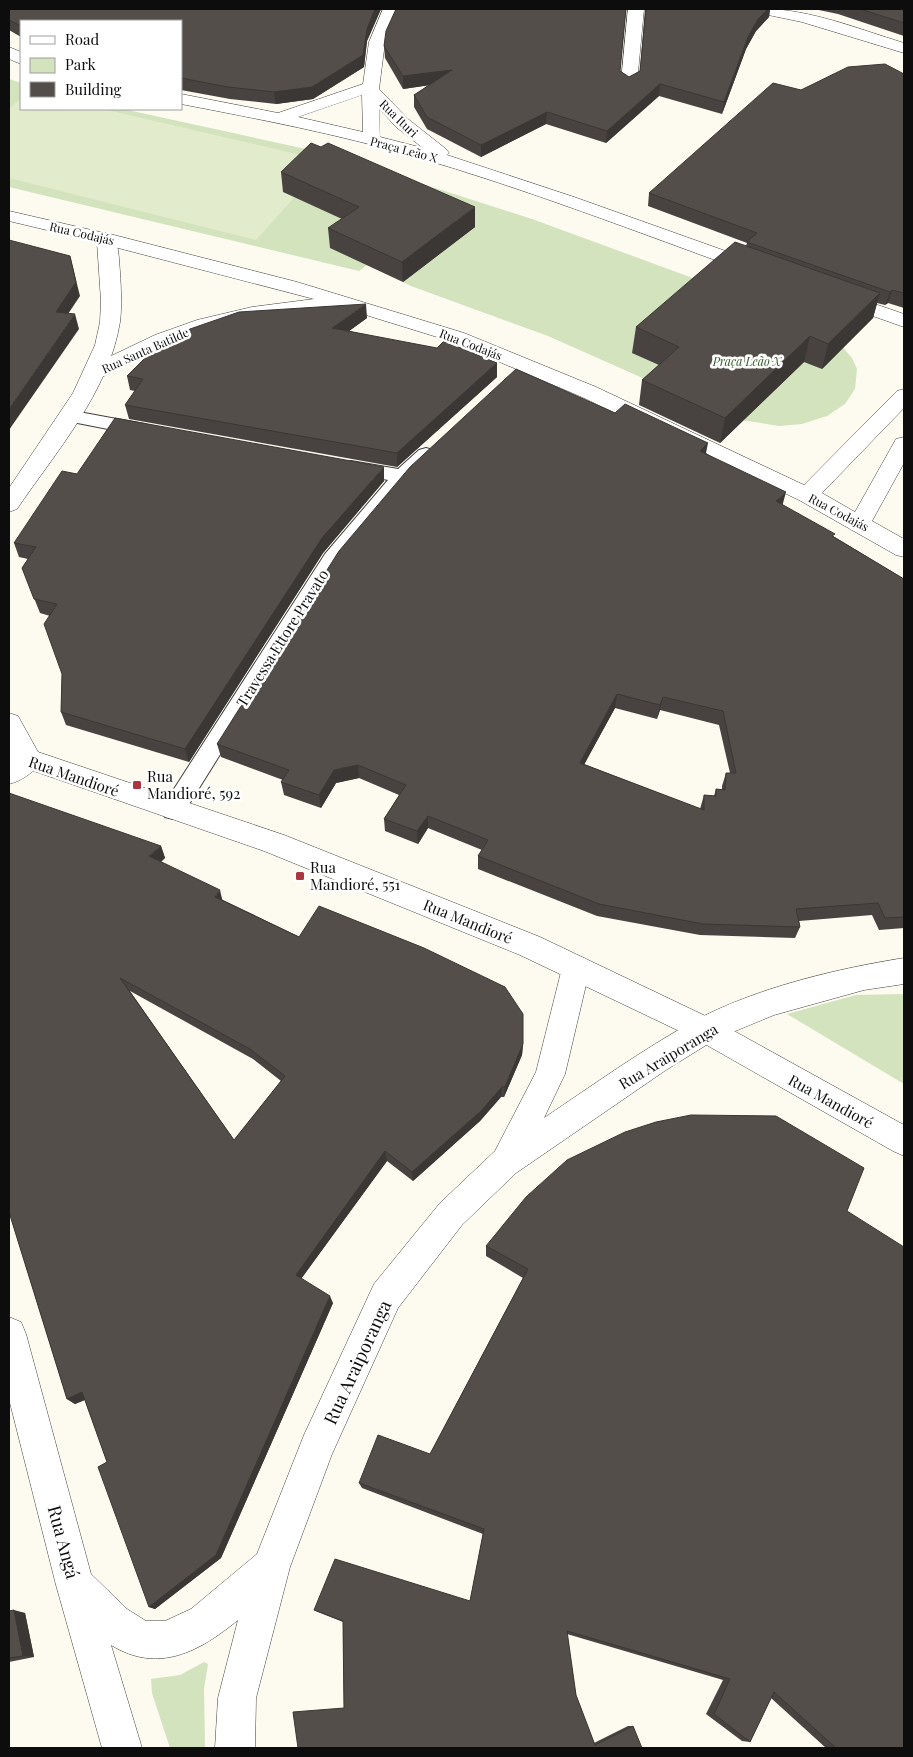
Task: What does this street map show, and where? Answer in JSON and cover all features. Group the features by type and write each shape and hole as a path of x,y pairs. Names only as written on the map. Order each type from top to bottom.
{"street":[{"name":"Rua Ituri","path":"372,140 368,85 373,50 380,29 391,9"},
{"path":"629,83 636,9"},
{"path":"759,9 805,18 904,48"},
{"path":"9,52 20,58"},
{"name":"Rua Ituri","path":"281,118 333,101 368,85"},
{"name":"Rua Ituri","path":"343,119 368,85"},
{"name":"Rua Ituri","path":"368,85 414,134 453,162"},
{"name":"Praça Leão X","path":"182,99 281,118 343,119 372,140 453,162 532,188 774,274"},
{"name":"Rua Codajás","path":"9,216 290,286 457,338 516,372 588,392 807,495 904,549"},
{"name":"Rua Santa Batilde","path":"9,504 95,372 110,324 110,268 106,239"},
{"path":"820,291 904,321"},
{"name":"Rua Santa Batilde","path":"95,372 164,338 206,323 264,312 342,302"},
{"path":"807,495 904,396"},
{"path":"860,523 904,444"},
{"path":"9,723 15,763"},
{"name":"Rua Mandioré","path":"15,763 173,810 274,843 530,946 706,1030 904,1141"},
{"name":"Rua Araiporanga","path":"506,1162 550,1074 576,968"},
{"name":"Rua Araiporanga","path":"235,1748 237,1698 271,1567 317,1448 386,1296 451,1214 506,1162 655,1060 706,1030 770,1003 864,977 904,972"},
{"name":"Rua Angá","path":"9,1334 75,1585 122,1748"},
{"name":"Rua Araiporanga","path":"75,1585 126,1633 144,1641 157,1642 181,1635 214,1617 271,1567"}],"lane":[{"path":"68,416 166,434"},
{"name":"Travessa Ettore Pravato","path":"173,810 332,559 402,476 438,443"},
{"path":"333,464 402,476"}],"green space":[{"name":"Praça Leão X","path":"9,79 20,83 20,110 128,110 324,153 532,219 769,306 839,343 852,358 857,369 855,389 845,404 827,416 802,424 779,426 735,419 548,336 411,286 367,265 359,271 9,187"},
{"path":"20,99 20,110 107,110 327,161 256,240 9,178 9,109"},
{"path":"904,994 904,1084 787,1014 856,995"},
{"path":"204,1662 208,1664 204,1689 205,1748 170,1748 152,1693 151,1679 180,1675"}],"building":[{"path":"9,9 375,9 367,29 363,55 312,87 274,92 228,87 182,78 182,20 20,20 20,26 9,20"},
{"path":"396,9 626,9 620,71 629,77 640,71 646,9 768,9 758,19 748,37 724,102 660,84 607,131 547,112 481,145 427,117 414,95 452,70 403,76 384,46 386,31"},
{"path":"860,9 904,9 904,23"},
{"path":"885,64 904,74 904,293 892,290 890,292 747,242 757,233 649,193 773,83 801,90 848,67"},
{"path":"311,143 321,147 328,143 475,207 402,262 328,228 359,207 281,172"},
{"path":"9,240 70,256 76,282 56,312 75,314 9,409"},
{"path":"735,242 880,293 828,344 810,336 725,418 642,380 679,347 636,327"},
{"path":"366,304 332,328 437,348 444,341 497,363 397,453 125,405 143,379 127,376 151,352 190,329 239,312"},
{"path":"516,369 615,413 625,404 708,443 700,451 786,492 776,501 835,534 832,536 904,579 904,917 885,918 878,903 796,909 800,927 703,924 599,904 478,856 488,840 428,816 417,831 384,819 406,785 358,765 334,770 319,795 281,782 289,770 217,744 339,551 410,467","holes":["617,694 660,705 663,697 723,711 736,773 726,773 725,790 716,789 716,796 704,795 704,810 580,763"]},
{"path":"115,418 384,467 322,538 185,749 61,712 62,674 44,624 57,604 34,599 22,568 36,547 14,543 62,471 77,474"},
{"path":"9,793 161,846 149,856 220,890 215,897 299,937 319,906 424,948 505,987 523,1014 523,1044 505,1087 502,1087 481,1111 412,1172 385,1151 296,1275 330,1296 216,1555 149,1607 98,1467 107,1462 82,1392 67,1399 9,1212","holes":["120,978 250,1049 285,1076 234,1140"]},
{"path":"691,1115 776,1116 864,1168 847,1211 904,1247 904,1748 836,1748 774,1692 750,1742 714,1714 730,1679 567,1631 576,1695 595,1745 633,1726 642,1748 298,1748 293,1712 344,1708 343,1621 314,1610 335,1559 470,1601 484,1529 359,1483 378,1435 430,1454 528,1269 486,1246 526,1197 567,1160 625,1132 656,1122"},
{"path":"14,1610 23,1656 9,1658 9,1611"}],"place":[{"name":"Rua Mandioré, 592","path":"137,785"},
{"name":"Rua Mandioré, 551","path":"300,876"}]}
